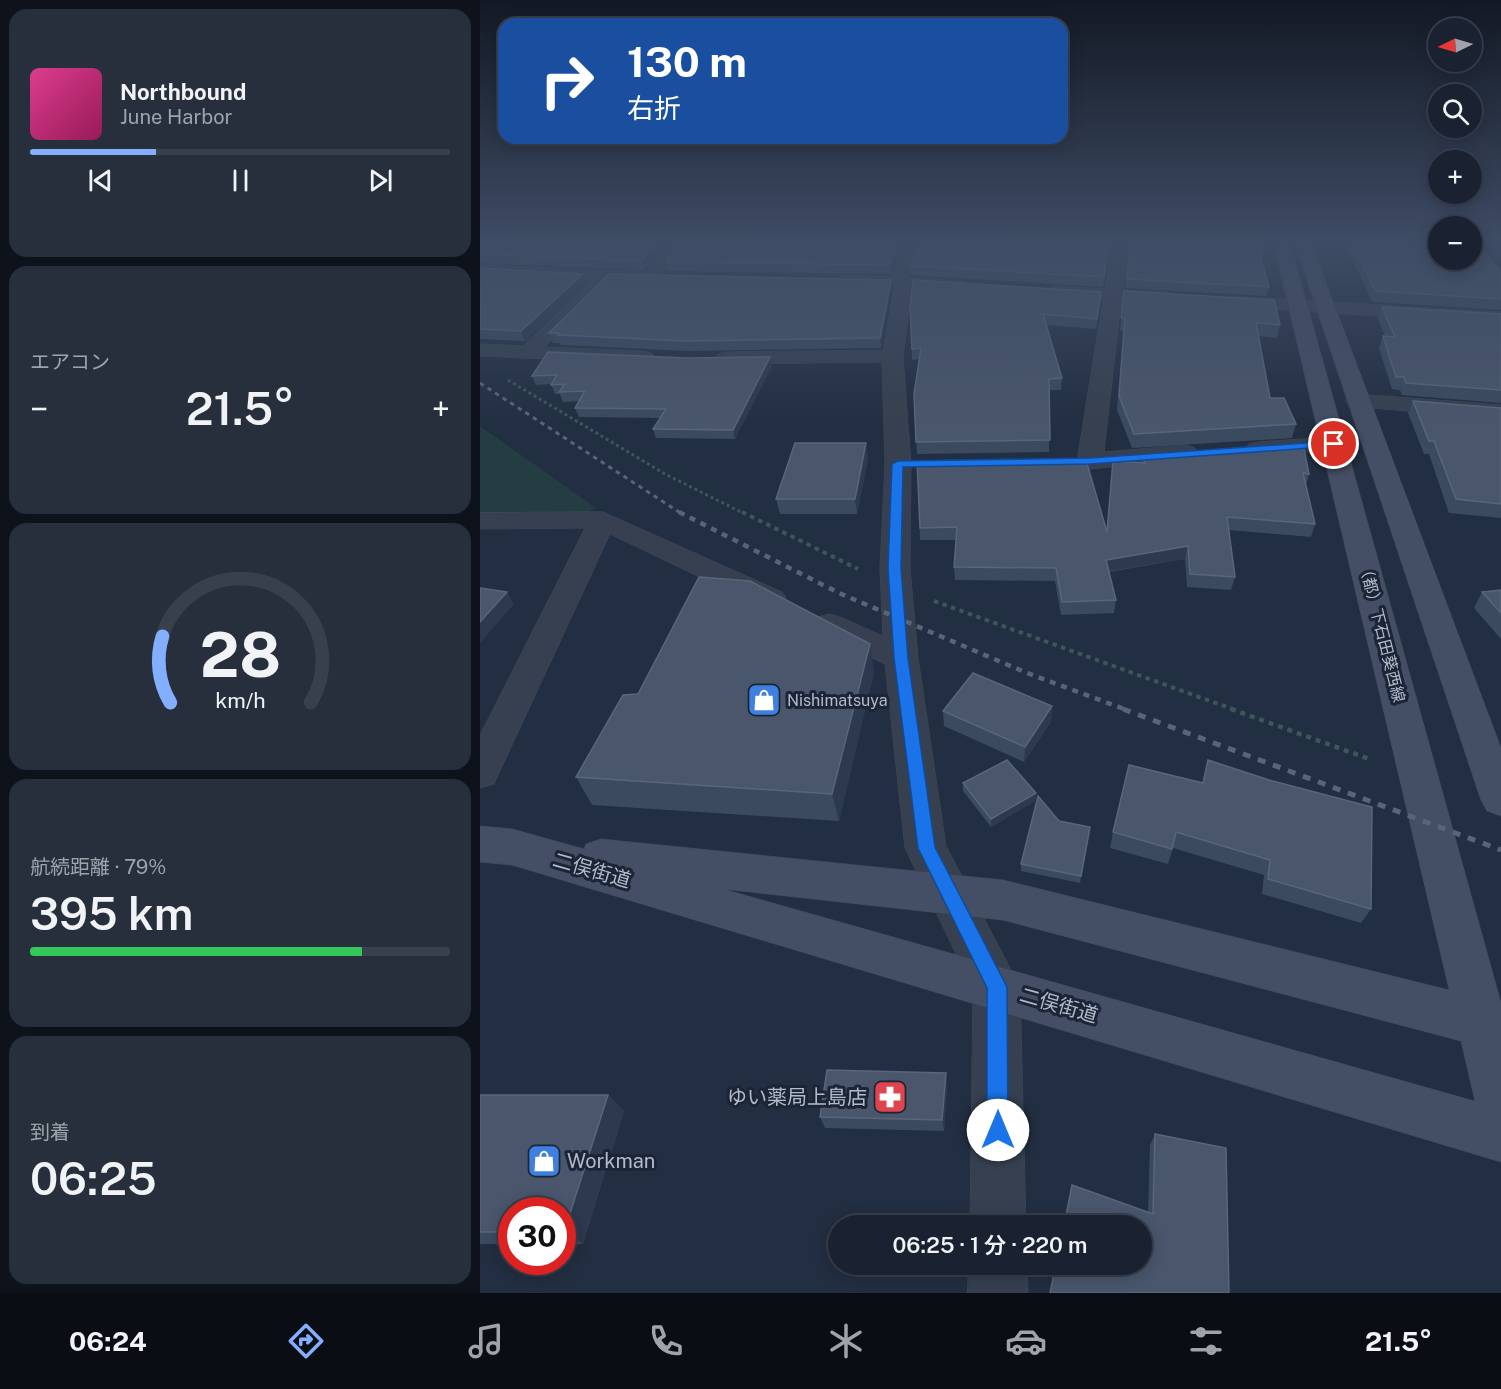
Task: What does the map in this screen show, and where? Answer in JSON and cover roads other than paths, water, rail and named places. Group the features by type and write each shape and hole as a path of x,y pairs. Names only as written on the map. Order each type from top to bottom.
{"street":[{"path":"529,351 578,303"},
{"path":"898,303 892,356 909,464 896,587 901,658 926,848 997,987 998,1215"},
{"path":"1111,303 1079,461 1203,452"},
{"path":"1260,303 1501,318"},
{"name":"（都）下石田葵西線","path":"1310,306 1357,401 1501,800"},
{"name":"（都）下石田葵西線","path":"1310,306 1334,444 1418,776 1491,1024 1501,1101"},
{"path":"480,350 666,358"},
{"path":"701,359 892,356"},
{"path":"1357,401 1501,412"},
{"path":"1239,450 1334,444"},
{"path":"480,521 603,520 901,658"},
{"path":"480,773 603,520"},
{"name":"二俣街道","path":"496,846 1003,900 1491,1024"},
{"name":"二俣街道","path":"496,846 997,987 1501,1135"},
{"path":"998,1275 998,1293"}],"railway":[{"path":"480,383 682,514"},
{"path":"679,512 839,593 1027,673 1127,710"},
{"path":"1123,709 1501,850"}],"place":[{"name":"Nishimatsuya","path":"764,700"},
{"name":"ゆい薬局上島店","path":"890,1097"},
{"name":"Workman","path":"544,1161"}]}
